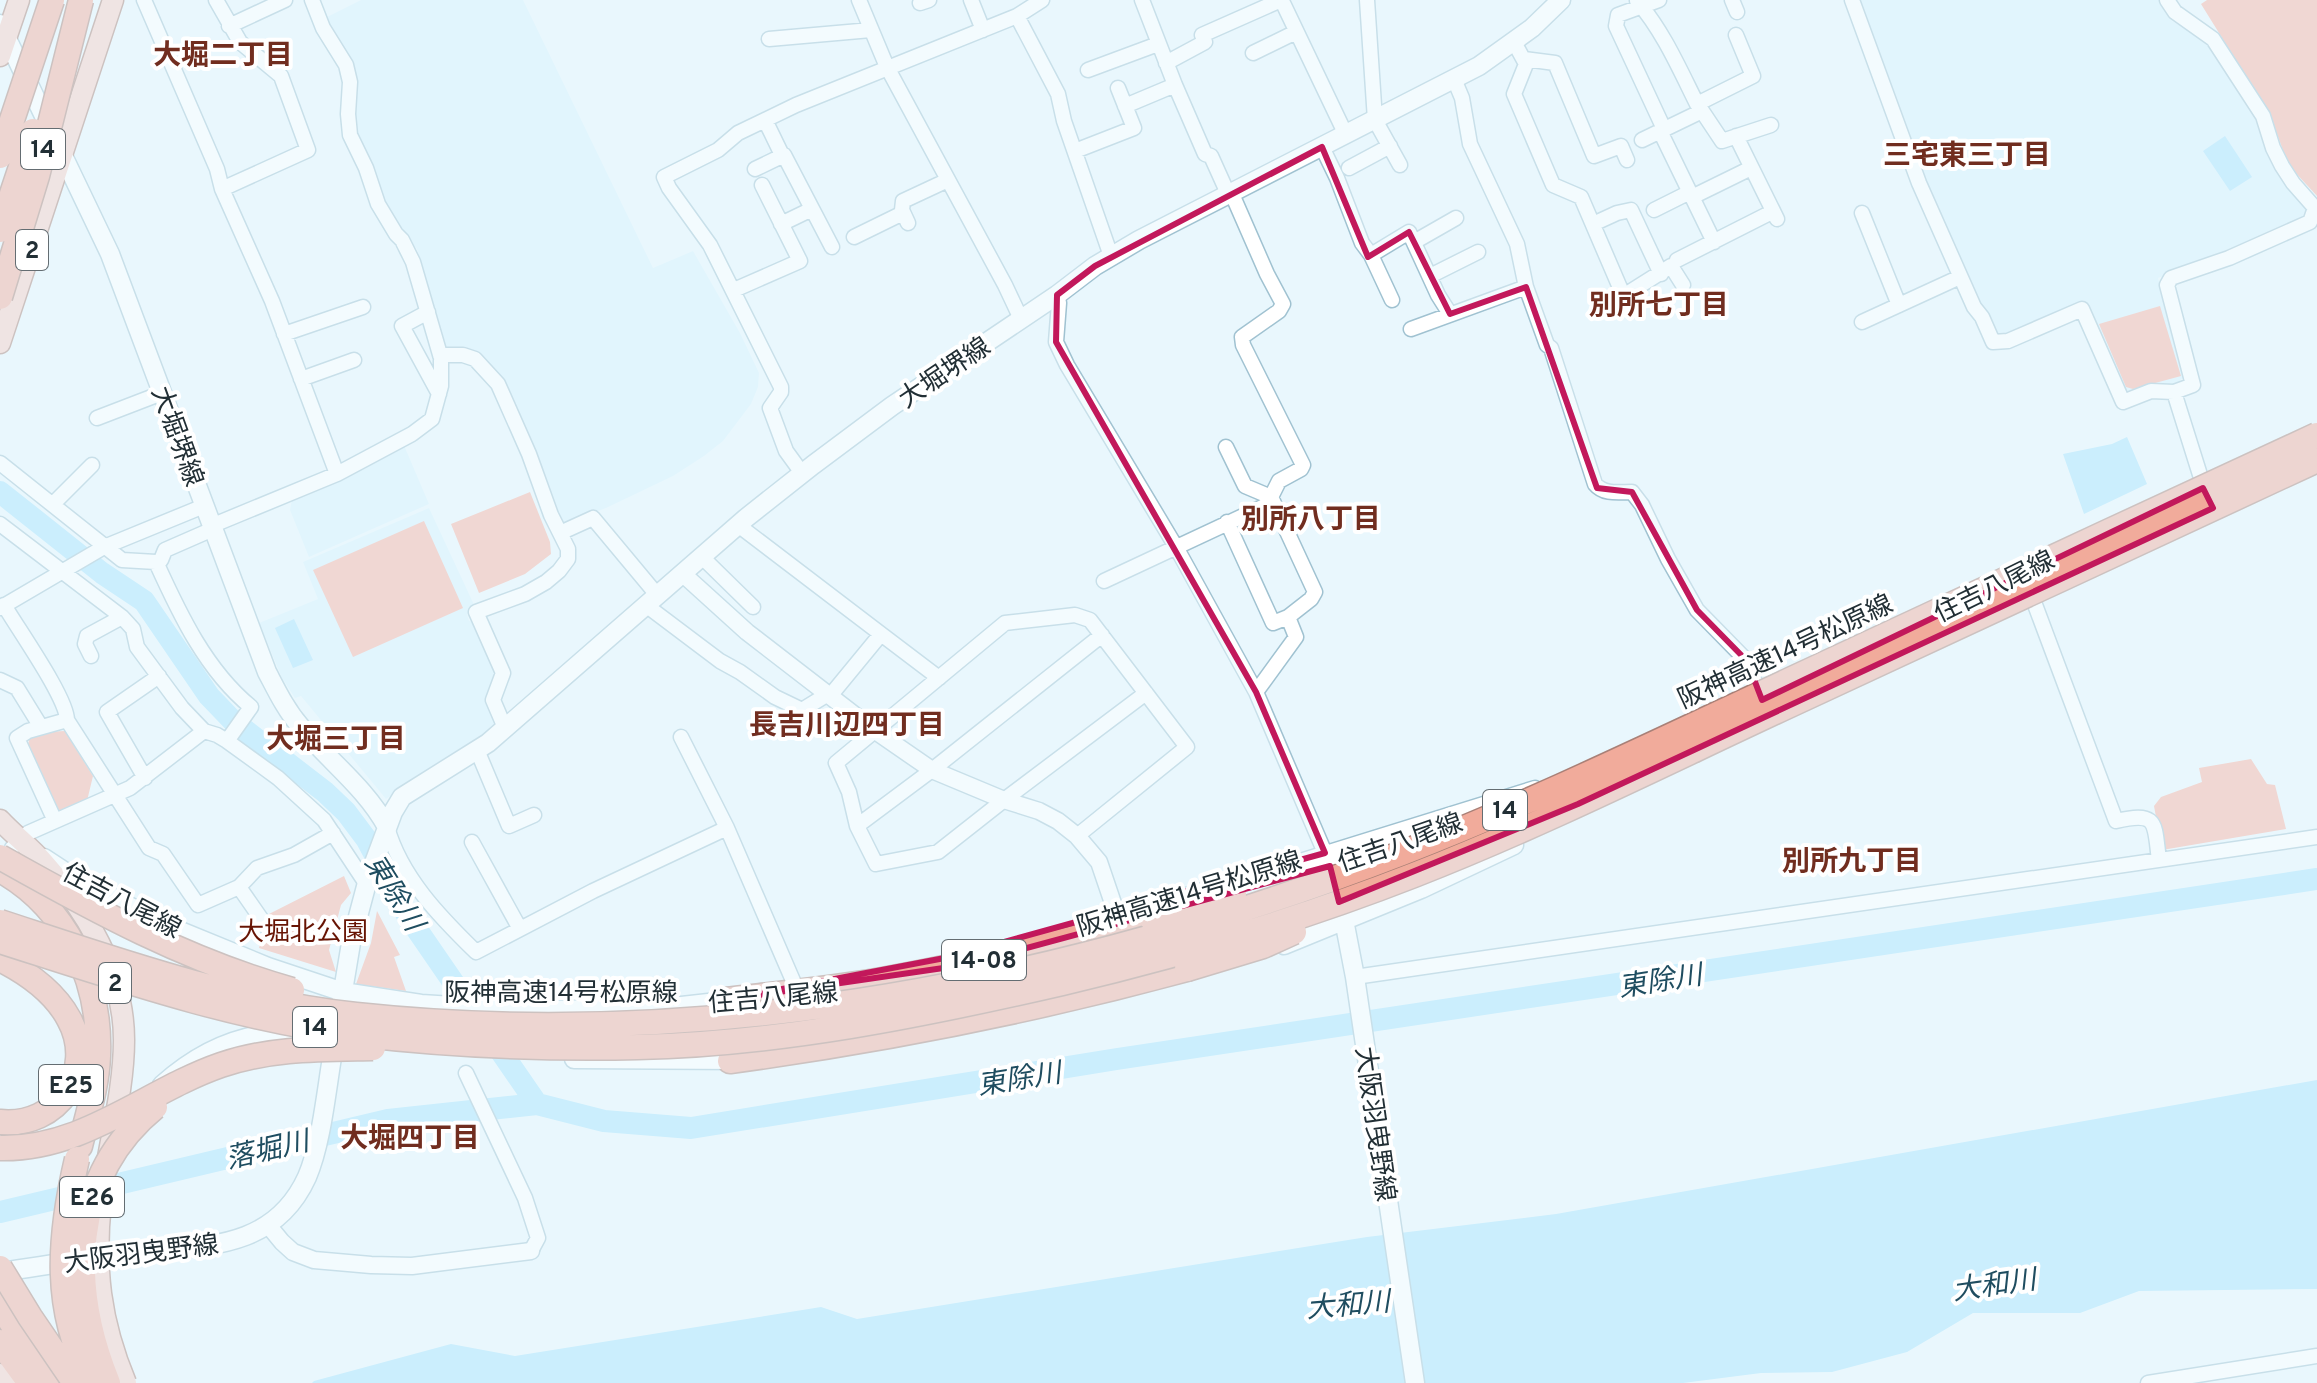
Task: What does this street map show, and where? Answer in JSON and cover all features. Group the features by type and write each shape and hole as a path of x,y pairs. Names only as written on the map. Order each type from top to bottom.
{"highway":[{"path":"0,156 52,0"},
{"path":"0,230 79,0"},
{"name":"14","path":"0,297 37,176 79,0"},
{"name":"阪神高速14号松原線","path":"0,922 138,966 250,996 354,1015 432,1013 549,1024 640,1023 782,1011 892,995 1016,971 1164,933 1319,884 1403,853 1570,782 2317,435"},
{"name":"阪神高速14号松原線","path":"0,941 201,1002 319,1028 403,1039 511,1046 642,1047 725,1041 900,1017 994,999 1169,956 1412,876 1578,804 2317,460"},
{"name":"14","path":"8,848 133,928 200,959 255,980 324,999 432,1013"},
{"name":"14-08","path":"724,1000 804,986 878,980 964,965 1054,944 1243,891 1403,853"},
{"name":"E26","path":"0,870 27,889 58,920 71,939 91,987 96,1012 98,1059 64,1232 62,1286 73,1339 93,1383"},
{"path":"730,1061 948,1026 1187,969 1263,946 1412,876"},
{"name":"E25","path":"0,959 41,985 62,1006 75,1031 79,1057 73,1082 66,1094 45,1112 20,1122 0,1122"},
{"name":"E26","path":"0,1148 38,1146 73,1137 185,1081 254,1055 295,1050 511,1046"},
{"name":"E26","path":"108,1383 96,1347 84,1289 84,1236 95,1191 114,1149 133,1126 172,1095 221,1065"},
{"path":"0,1270 75,1383"},
{"path":"0,1305 51,1383"},
{"path":"0,1342 30,1383"}],"main road":[{"path":"2,39 19,0"},
{"name":"2","path":"0,343 113,0"},
{"name":"大堀堺線","path":"343,992 351,943 368,882 402,797 477,750 505,728 738,525 892,406 1111,256 1479,66 1514,42 1561,0"},
{"name":"大堀堺線","path":"2,39 110,254 267,672 299,725 376,809 386,831"},
{"name":"住吉八尾線","path":"8,848 168,926 268,967 343,992 432,1013 655,1009 724,1000 800,999 948,975 1135,930 1263,892 1327,859 1419,834 1584,782 1762,700 2317,428"},
{"name":"住吉八尾線","path":"103,1182 127,1126 138,1109 176,1072 198,1057 245,1037 271,1032 295,1033 475,1055 551,1058 730,1061 804,1056 914,1040 1178,979 1272,950 1421,889 2317,471"},
{"name":"2","path":"0,820 8,848 43,862 80,910 101,946 119,998 123,1017 123,1062 103,1182 97,1244 99,1285 107,1328 126,1383"},
{"name":"大阪羽曳野線","path":"1327,859 1344,920 1355,981 1415,1383"},
{"name":"大阪羽曳野線","path":"0,1270 228,1243 268,1225 295,1197 313,1159 343,992"},
{"path":"0,1374 6,1383"}],"street":[{"path":"144,0 217,169 222,189 284,334 337,474"},
{"path":"216,0 240,42 281,76 308,150 222,189"},
{"path":"229,26 285,0"},
{"path":"0,463 53,504 102,548 122,560 156,562 161,560 165,550 337,474 412,434 432,419 439,394 440,355 428,312 413,262 378,204 366,168 350,135 350,82 346,65 323,28 312,0"},
{"path":"859,0 887,67 1021,319"},
{"path":"971,0 983,30"},
{"path":"802,473 786,451 770,408 781,387 710,245 664,177 718,150 738,133 765,120 887,67 1017,16 1042,0"},
{"path":"1104,581 1272,499 1279,481 1303,465 1243,345 1242,337 1279,311 1283,304 1211,156 1205,154 1142,0"},
{"path":"1166,63 1205,42 1202,35 1282,0 1346,135"},
{"path":"1367,0 1375,120 1400,165"},
{"path":"1659,0 1640,3 1618,15 1616,26 1714,242"},
{"path":"1852,0 1919,183 1960,277 1993,342 2008,341 2082,309 2123,402 2151,391 2174,392 2193,385 2167,285 2171,278 2229,258 2310,222 2315,208 2282,166 2263,116 2213,39 2175,12 2171,1"},
{"path":"1640,3 1661,32 1700,107 1722,141 1771,125"},
{"path":"1017,16 1058,94 1111,256"},
{"path":"769,39 871,30"},
{"path":"1253,53 1296,32"},
{"path":"1642,140 1753,76 1736,35"},
{"path":"1514,42 1526,64 1514,94 1553,185 1581,197 1619,299 1671,266 1683,285"},
{"path":"1088,70 1158,44"},
{"path":"1524,59 1555,63 1594,156 1621,146 1627,160"},
{"path":"1454,79 1462,98 1470,144 1517,244 1526,287 1547,345 1551,348 1595,484 1599,489 1610,492 1632,492 1642,505 1697,610 1747,661 1762,700"},
{"path":"1125,106 1175,85"},
{"path":"1075,151 1134,128 1118,88"},
{"path":"765,120 832,247"},
{"path":"1677,260 1772,217 1736,136"},
{"path":"1349,168 1390,146"},
{"path":"1322,147 1362,243 1392,300"},
{"path":"755,169 782,155"},
{"path":"1654,210 1745,171"},
{"path":"854,237 905,218 903,201 948,180"},
{"path":"734,290 800,261 762,185"},
{"path":"781,224 812,209"},
{"path":"1593,224 1631,210 1661,274"},
{"path":"1862,213 1899,305"},
{"path":"1414,242 1456,218"},
{"path":"1371,255 1409,232 1450,314"},
{"path":"1430,276 1478,252"},
{"path":"1862,322 1960,277"},
{"path":"1411,329 1526,287"},
{"path":"681,737 804,986 950,957 1327,859 1256,692 1176,547 1067,365 1056,342 1057,295"},
{"path":"284,334 363,307"},
{"path":"428,312 402,326 439,394"},
{"path":"440,355 463,355 475,359 498,384 568,549 568,559 546,582 525,594 476,612 503,673 493,700 505,728"},
{"path":"301,379 354,360"},
{"path":"2174,392 2201,483 2217,516"},
{"path":"97,418 162,393"},
{"path":"1226,447 1245,486 1272,499 1315,592 1311,599 1288,617 1273,623 1227,522"},
{"path":"53,504 92,465"},
{"path":"204,506 102,548 2,606 51,681 67,712 67,720 114,795 149,848 163,854 198,905 239,887 257,868 294,855 333,833"},
{"path":"560,533 593,518 652,601 694,643 775,697 802,710 829,695 881,634"},
{"path":"0,524 122,617 133,629 137,647 182,708 204,731 227,741 308,804 324,820 368,882"},
{"path":"738,525 939,678"},
{"path":"702,557 753,607"},
{"path":"156,562 184,622 235,694 251,707 227,741"},
{"path":"683,574 747,632 874,730 932,770 1058,821 1077,836 1099,862 1117,915"},
{"path":"2034,602 2116,821 2139,816 2147,818 2154,825 2159,860"},
{"path":"1077,836 1187,747 1102,635 1090,620 1075,615 1005,623 836,763 849,792 857,826 876,864 938,852 1146,693"},
{"path":"91,656 85,644 87,636 122,617"},
{"path":"1256,692 1296,637 1288,617"},
{"path":"857,826 1102,635"},
{"path":"145,778 107,712 159,676"},
{"path":"0,680 17,688 41,727"},
{"path":"55,821 17,738 28,731 67,720"},
{"path":"8,848 28,833 145,778 204,731"},
{"path":"477,750 509,826 534,815"},
{"path":"386,831 416,885 442,920 476,952 593,891 727,828"},
{"path":"1355,981 2317,837"},
{"path":"472,842 520,929"},
{"path":"239,887 271,933"},
{"path":"268,1225 293,1252 314,1260 412,1266 531,1251 538,1238 525,1198 466,1073"},
{"path":"2148,1383 2317,1356"}],"highlighted area":[{"path":"1322,147 1368,257 1409,232 1450,314 1526,287 1597,488 1632,492 1697,610 1747,661 1762,700 2203,488 2213,508 1578,804 1339,902 1330,866 964,965 724,1000 950,957 1325,853 1256,692 1056,342 1057,295 1095,266"}],"shaded area":[{"path":"361,0 523,0 653,268 693,251 759,373 758,387 751,404 723,441 704,456 673,476 559,526 484,364 444,351 417,249 403,235 378,196 357,143 354,64 325,18"},
{"path":"1857,0 2159,0 2172,21 2205,41 2264,134 2273,166 2306,209 2301,220 2219,256 2158,278 2184,376 2175,386 2132,393 2123,389 2086,302 2009,336 1994,336 1919,172 1927,168 1916,152"},
{"path":"403,443 429,504 309,557 290,510 292,499"},
{"path":"429,508 476,609 467,614 469,621 475,621 495,672 487,699 496,725 386,799 301,696 295,698 282,678 259,623 318,599 303,562"}],"green space":[{"path":"2207,0 2317,0 2317,196 2293,170 2270,115 2201,4"},
{"path":"2160,306 2181,376 2133,389 2126,387 2099,324"},
{"path":"530,492 550,542 551,554 525,574 479,593 451,524"},
{"path":"424,521 463,608 353,657 313,570"},
{"path":"65,731 93,776 87,801 59,814 27,748 30,737"},
{"path":"2251,759 2267,784 2275,785 2286,829 2162,850 2154,806 2161,797 2202,782 2199,768"},
{"name":"大堀北公園","path":"344,876 351,893 341,905 329,950 336,972 259,948 267,915"},
{"path":"377,911 400,955 394,957 406,991 356,984 371,943"}],"water":[{"path":"2225,136 2252,177 2230,191 2203,151"},
{"path":"2127,437 2147,484 2084,514 2063,454 2112,444"},
{"path":"294,619 313,660 293,668 275,628"},
{"name":"大和川","path":"2317,1080 2317,1289 2139,1291 2080,1313 1973,1313 1907,1352 1832,1372 1761,1373 1683,1383 312,1383 451,1344 515,1356 821,1307 857,1319 1367,1237 1556,1214"}],"waterway":[{"name":"東除川","path":"0,492 102,573 144,601 209,696 233,721 325,792 346,812 367,840 407,915 537,1104"},
{"name":"東除川","path":"0,1212 388,1120 537,1104 604,1121 691,1128 1117,1059 2317,879"}],"district":[{"name":"大堀二丁目","path":"223,54"},
{"name":"三宅東三丁目","path":"1967,154"},
{"name":"別所七丁目","path":"1659,304"},
{"name":"別所八丁目","path":"1311,518"},
{"name":"長吉川辺四丁目","path":"847,724"},
{"name":"大堀三丁目","path":"336,738"},
{"name":"別所九丁目","path":"1852,860"},
{"name":"大堀四丁目","path":"410,1137"}],"water label":[{"name":"落堀川","path":"267,1149"}]}
